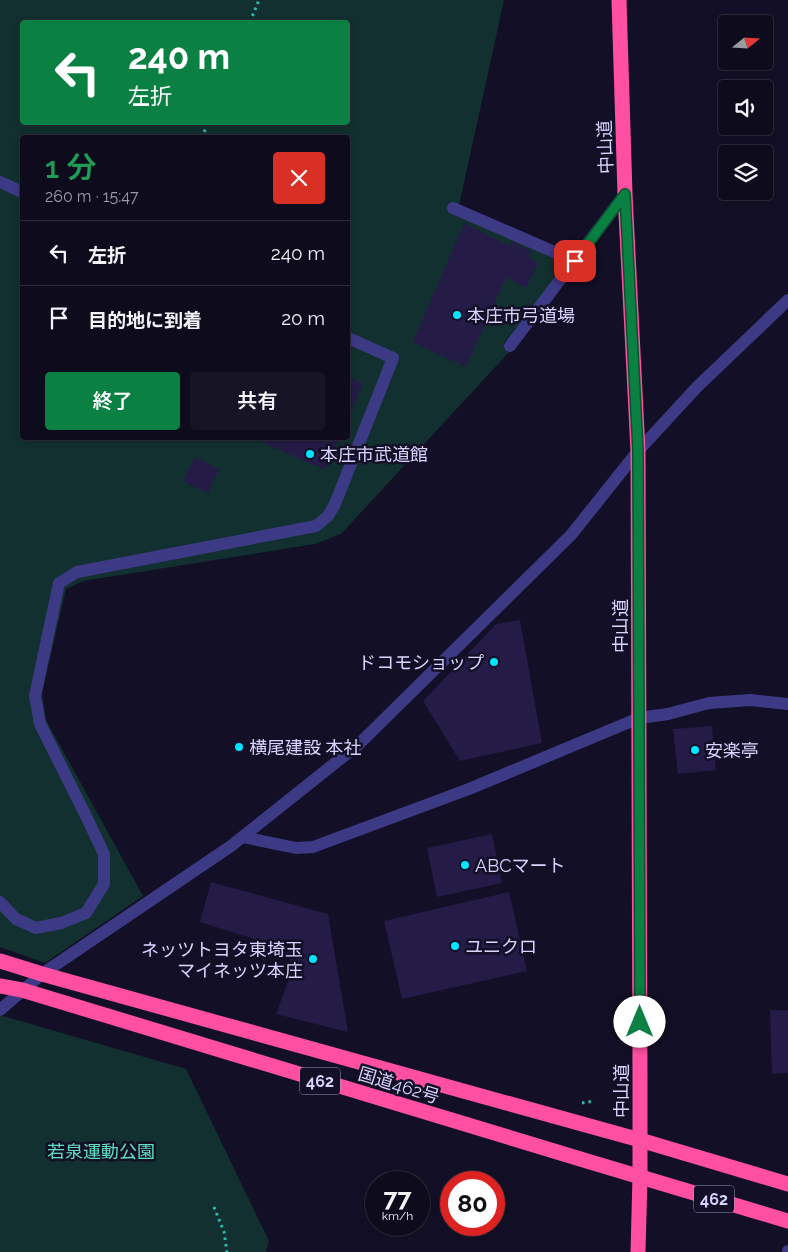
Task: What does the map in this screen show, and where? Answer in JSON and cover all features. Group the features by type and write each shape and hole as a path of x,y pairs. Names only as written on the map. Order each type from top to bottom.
{"highway":[{"name":"中山道","path":"619,0 625,194 638,451 640,1140 638,1252"},
{"name":"国道462号","path":"0,961 640,1140 788,1184"},
{"name":"国道462号","path":"0,986 22,990 788,1221"}],"street":[{"path":"0,182 20,191"},
{"path":"510,346 625,194"},
{"path":"453,208 575,261"},
{"path":"0,1010 42,974 231,846 359,744 571,535 638,451 698,387 788,300"},
{"path":"0,902 16,919 36,928 61,923 86,913 104,884 104,854 40,724 35,696 59,583 77,572 316,526 328,516 335,504 393,358 350,339"},
{"path":"243,837 296,848 313,847 469,789 639,718 668,714 709,703 750,700 788,704"}],"path":[{"path":"251,20 259,0"},
{"path":"214,1207 224,1232 227,1252"}],"green space":[{"path":"0,0 504,0 460,201 454,213 569,262 503,344 510,351 341,534 315,544 83,581 66,589 42,693 46,720 143,896 45,963 0,947"},
{"name":"若泉運動公園","path":"0,1015 186,1069 269,1241 266,1252 0,1252"}],"building":[{"name":"本庄市弓道場","path":"464,223 509,246 512,241 531,252 529,258 538,263 526,288 506,277 466,367 413,342"},
{"name":"本庄市武道館","path":"350,378 363,384 350,414"},
{"name":"本庄市武道館","path":"258,440 338,440 325,470"},
{"path":"195,457 219,469 208,493 183,481"},
{"name":"ドコモショップ","path":"520,620 542,743 460,761 423,701 496,624"},
{"name":"安楽亭","path":"712,726 716,770 678,774 673,729"},
{"name":"ABCマート","path":"492,834 502,883 437,897 427,848"},
{"name":"ネッツトヨタ東埼玉 マイネッツ本庄","path":"211,882 328,914 348,1032 276,1014 293,968 286,949 200,922"},
{"name":"ユニクロ","path":"509,892 527,971 402,999 384,921"},
{"path":"770,1010 788,1010 788,1073 772,1074"}],"place":[{"name":"本庄市弓道場","path":"457,315"},
{"name":"本庄市武道館","path":"310,454"},
{"name":"ドコモショップ","path":"494,662"},
{"name":"横尾建設 本社","path":"239,747"},
{"name":"安楽亭","path":"695,750"},
{"name":"ABCマート","path":"465,865"},
{"name":"ユニクロ","path":"455,946"},
{"name":"ネッツトヨタ東埼玉 マイネッツ本庄","path":"313,959"}],"route":[{"path":"575,261 625,194 638,451 640,1022"}]}
